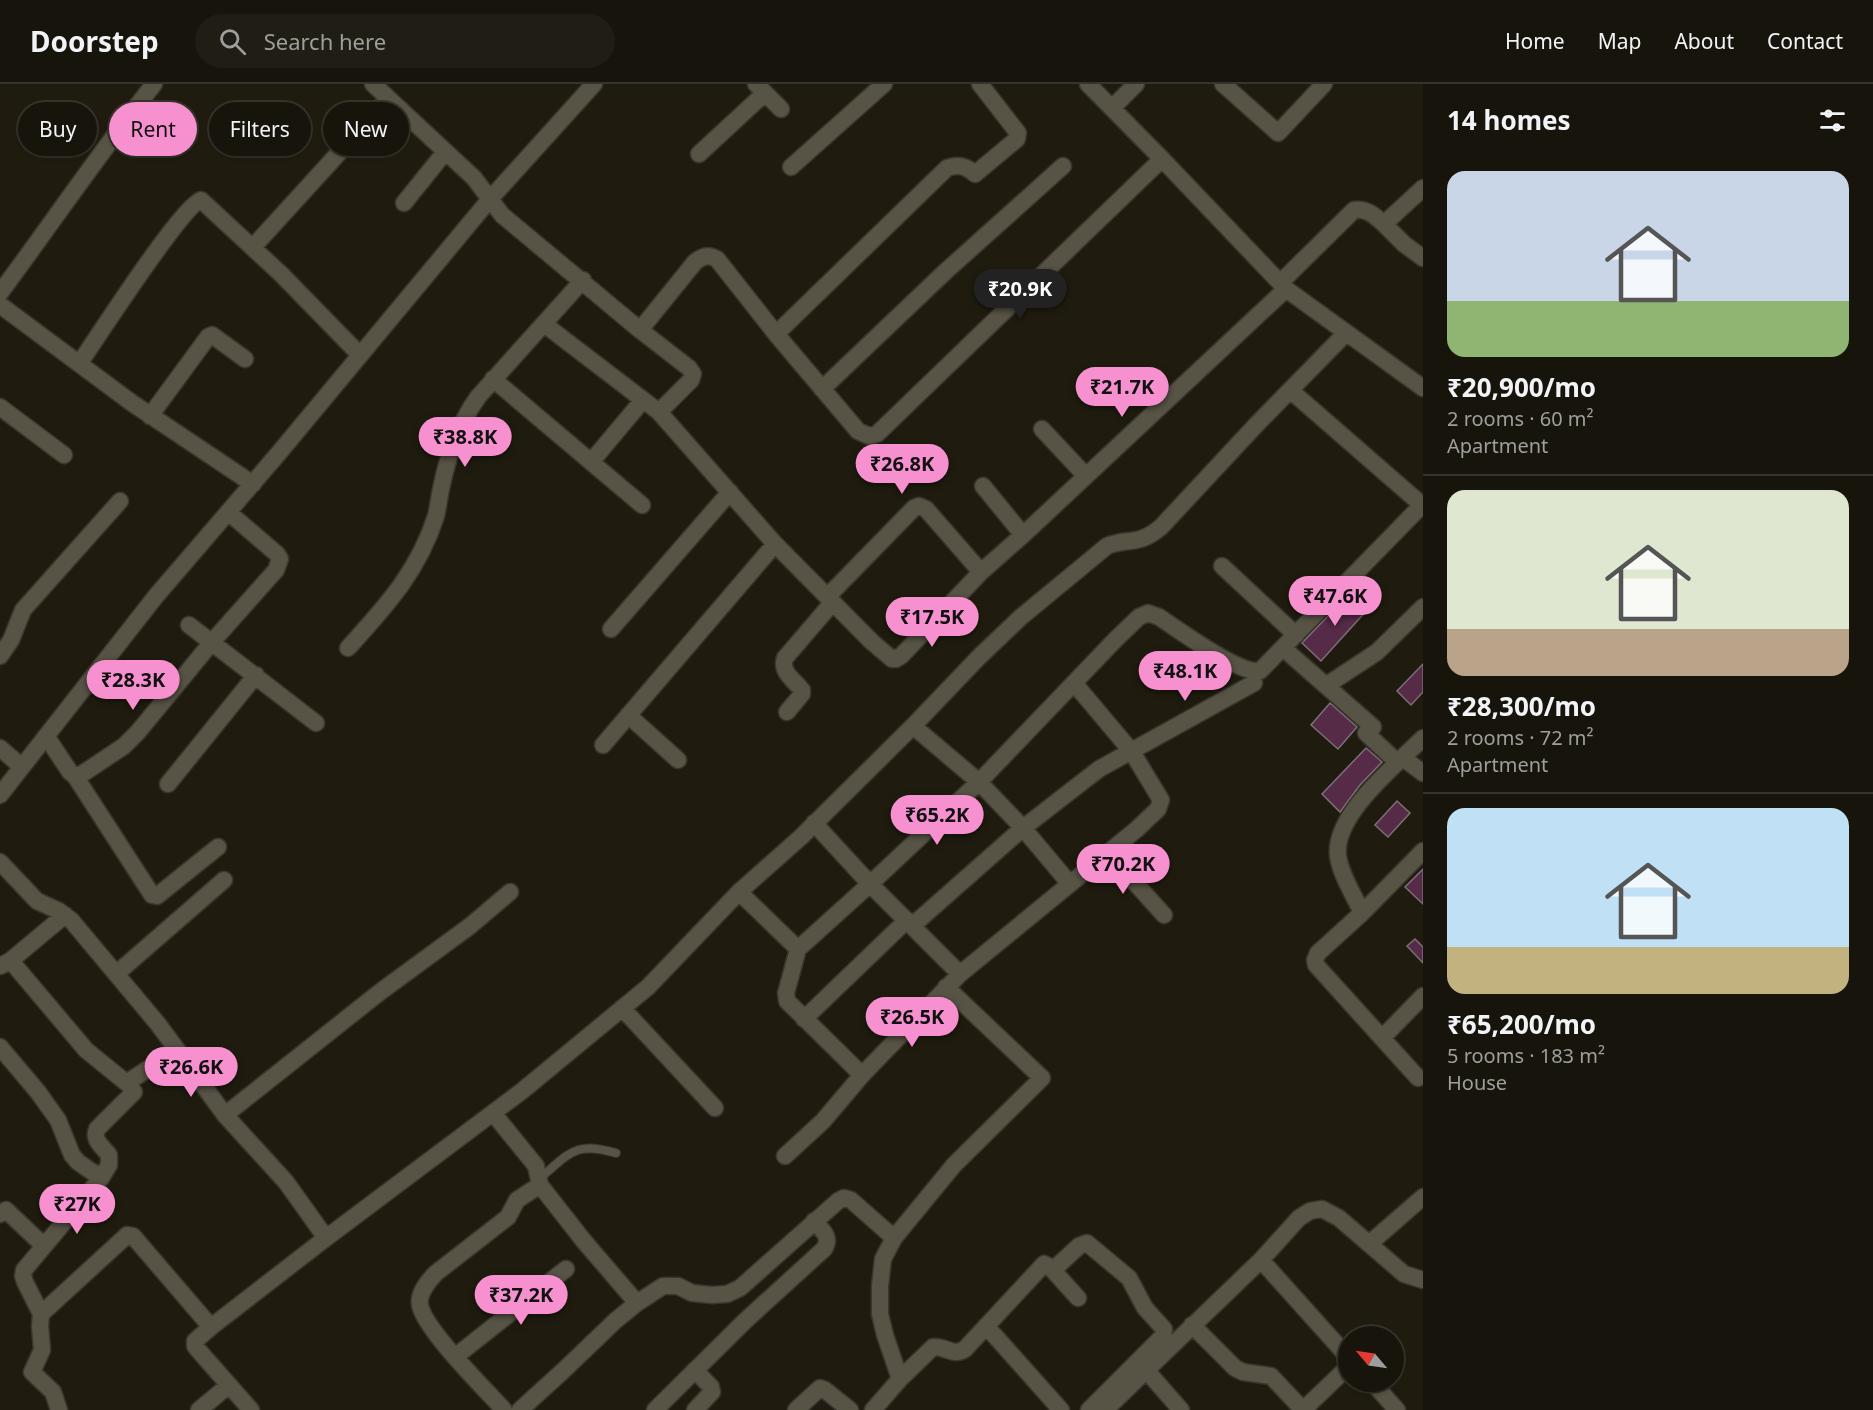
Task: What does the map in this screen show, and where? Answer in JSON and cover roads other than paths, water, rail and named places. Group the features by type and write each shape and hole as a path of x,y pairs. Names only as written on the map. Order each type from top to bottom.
{"street":[{"path":"0,293 113,136 154,84"},
{"path":"0,795 156,596 490,199 594,84"},
{"path":"791,167 884,84"},
{"path":"776,334 947,168 956,165 968,168 975,174 1017,139 1018,133 1014,127 980,84"},
{"path":"1088,84 1283,286 1423,388"},
{"path":"1112,108 1136,84"},
{"path":"1223,84 1278,133 1324,84"},
{"path":"699,154 760,89 781,109"},
{"path":"252,247 383,90 474,178 502,215 689,368 693,374 691,380 659,412"},
{"path":"404,203 445,152"},
{"path":"640,330 695,262 702,256 711,256 717,259 776,334 858,431 869,436 877,434 1162,159"},
{"path":"822,389 946,271 1063,166"},
{"path":"1384,225 1423,188"},
{"path":"79,364 176,224 195,202 201,200 252,247 360,355"},
{"path":"544,324 659,412 775,544 886,656 896,659 981,572 1023,535 1283,286 1354,210 1361,209 1372,213 1404,244 1423,258"},
{"path":"348,648 391,601 407,578 424,546 436,515 457,433 473,404 583,280"},
{"path":"0,305 150,416 252,484"},
{"path":"251,1410 195,1346 198,1337 493,1113 648,987 739,892 814,823 1021,617 1107,546 1142,540 1161,527 1346,333"},
{"path":"150,416 208,337 212,335 245,358"},
{"path":"493,379 642,505"},
{"path":"862,1075 787,1001 786,993 798,949 979,782 1138,617 1149,613 1159,616 1226,660 1252,672 1260,671 1423,505 1290,390"},
{"path":"591,462 643,400"},
{"path":"0,407 64,455"},
{"path":"1042,429 1085,475"},
{"path":"983,486 1023,535"},
{"path":"611,630 730,492"},
{"path":"0,656 11,640 23,610 120,501"},
{"path":"787,712 802,694 802,690 785,671 783,665 785,658 831,599 914,508 919,506 926,509 981,572"},
{"path":"75,776 82,774 124,746 138,732 212,642 276,570 280,559 228,512"},
{"path":"603,745 775,544"},
{"path":"1222,566 1296,635"},
{"path":"1327,685 1377,652 1423,607"},
{"path":"189,625 316,723"},
{"path":"1283,648 1327,685 1397,762 1403,758"},
{"path":"168,784 256,675"},
{"path":"784,1156 823,1121 862,1075 946,987 1152,816 1158,808 1161,800 1132,752 1074,683"},
{"path":"804,1019 910,923 1023,828 1099,769 1254,683"},
{"path":"628,715 678,760"},
{"path":"913,726 979,782 1023,828 1070,884"},
{"path":"46,736 75,776 152,895 157,896 218,847"},
{"path":"1362,913 1341,867 1338,844 1341,831 1349,816 1423,738"},
{"path":"0,747 21,766"},
{"path":"1403,758 1423,773"},
{"path":"814,823 870,884 960,974"},
{"path":"1418,1078 1316,965 1315,960 1318,953 1362,913 1423,851"},
{"path":"1108,853 1164,915"},
{"path":"0,862 37,901 65,915 177,1050 225,1115 286,1182 326,1238"},
{"path":"116,974 224,880"},
{"path":"225,1115 380,992 470,926 510,892"},
{"path":"739,892 798,949"},
{"path":"59,1410 53,1392 32,1372 42,1350 41,1314 23,1276 28,1264 102,1178 109,1165 109,1155 95,1134 97,1129 132,1095 133,1090 86,1050 5,964 65,915"},
{"path":"900,1379 880,1314 883,1259 894,1238 954,1165 1042,1078 946,987"},
{"path":"1382,1038 1423,996"},
{"path":"622,1008 715,1108"},
{"path":"0,1047 58,1119 72,1155 78,1162 102,1178"},
{"path":"129,1085 131,1080 177,1050"},
{"path":"493,1113 536,1166 540,1181 583,1240 637,1303"},
{"path":"504,1410 432,1329 423,1312 420,1299 436,1273 508,1218 517,1200 540,1181"},
{"path":"1370,1244 1423,1197"},
{"path":"520,1410 637,1303 663,1286 678,1286 692,1293 712,1295 727,1294 740,1288 814,1221 844,1198 851,1200 894,1238"},
{"path":"1089,1410 1146,1370 1261,1260 1299,1218 1310,1211 1322,1209 1334,1215 1404,1274 1423,1280"},
{"path":"0,1214 6,1210 44,1246"},
{"path":"655,1410 744,1321 824,1249 828,1240 826,1234 814,1221"},
{"path":"41,1314 127,1235 133,1236 211,1327"},
{"path":"1053,1270 1079,1246 1087,1243 1130,1278 1145,1308 1164,1329 1163,1336 1115,1392 1105,1410"},
{"path":"1261,1260 1338,1347"},
{"path":"873,1410 900,1379 933,1347 959,1353 965,1349 1041,1266 1047,1264 1078,1298"},
{"path":"456,1356 566,1269"},
{"path":"1192,1325 1235,1368 1243,1372 1265,1373 1271,1376 1303,1410 1338,1377"},
{"path":"986,1326 1061,1410"},
{"path":"695,1370 711,1387 712,1392 695,1410"},
{"path":"1146,1370 1181,1410"},
{"path":"199,1410 229,1385"},
{"path":"796,1410 820,1388 850,1410"},
{"path":"1381,1392 1397,1410"}],"lane":[{"path":"540,1181 572,1151 598,1148 616,1153"}]}
